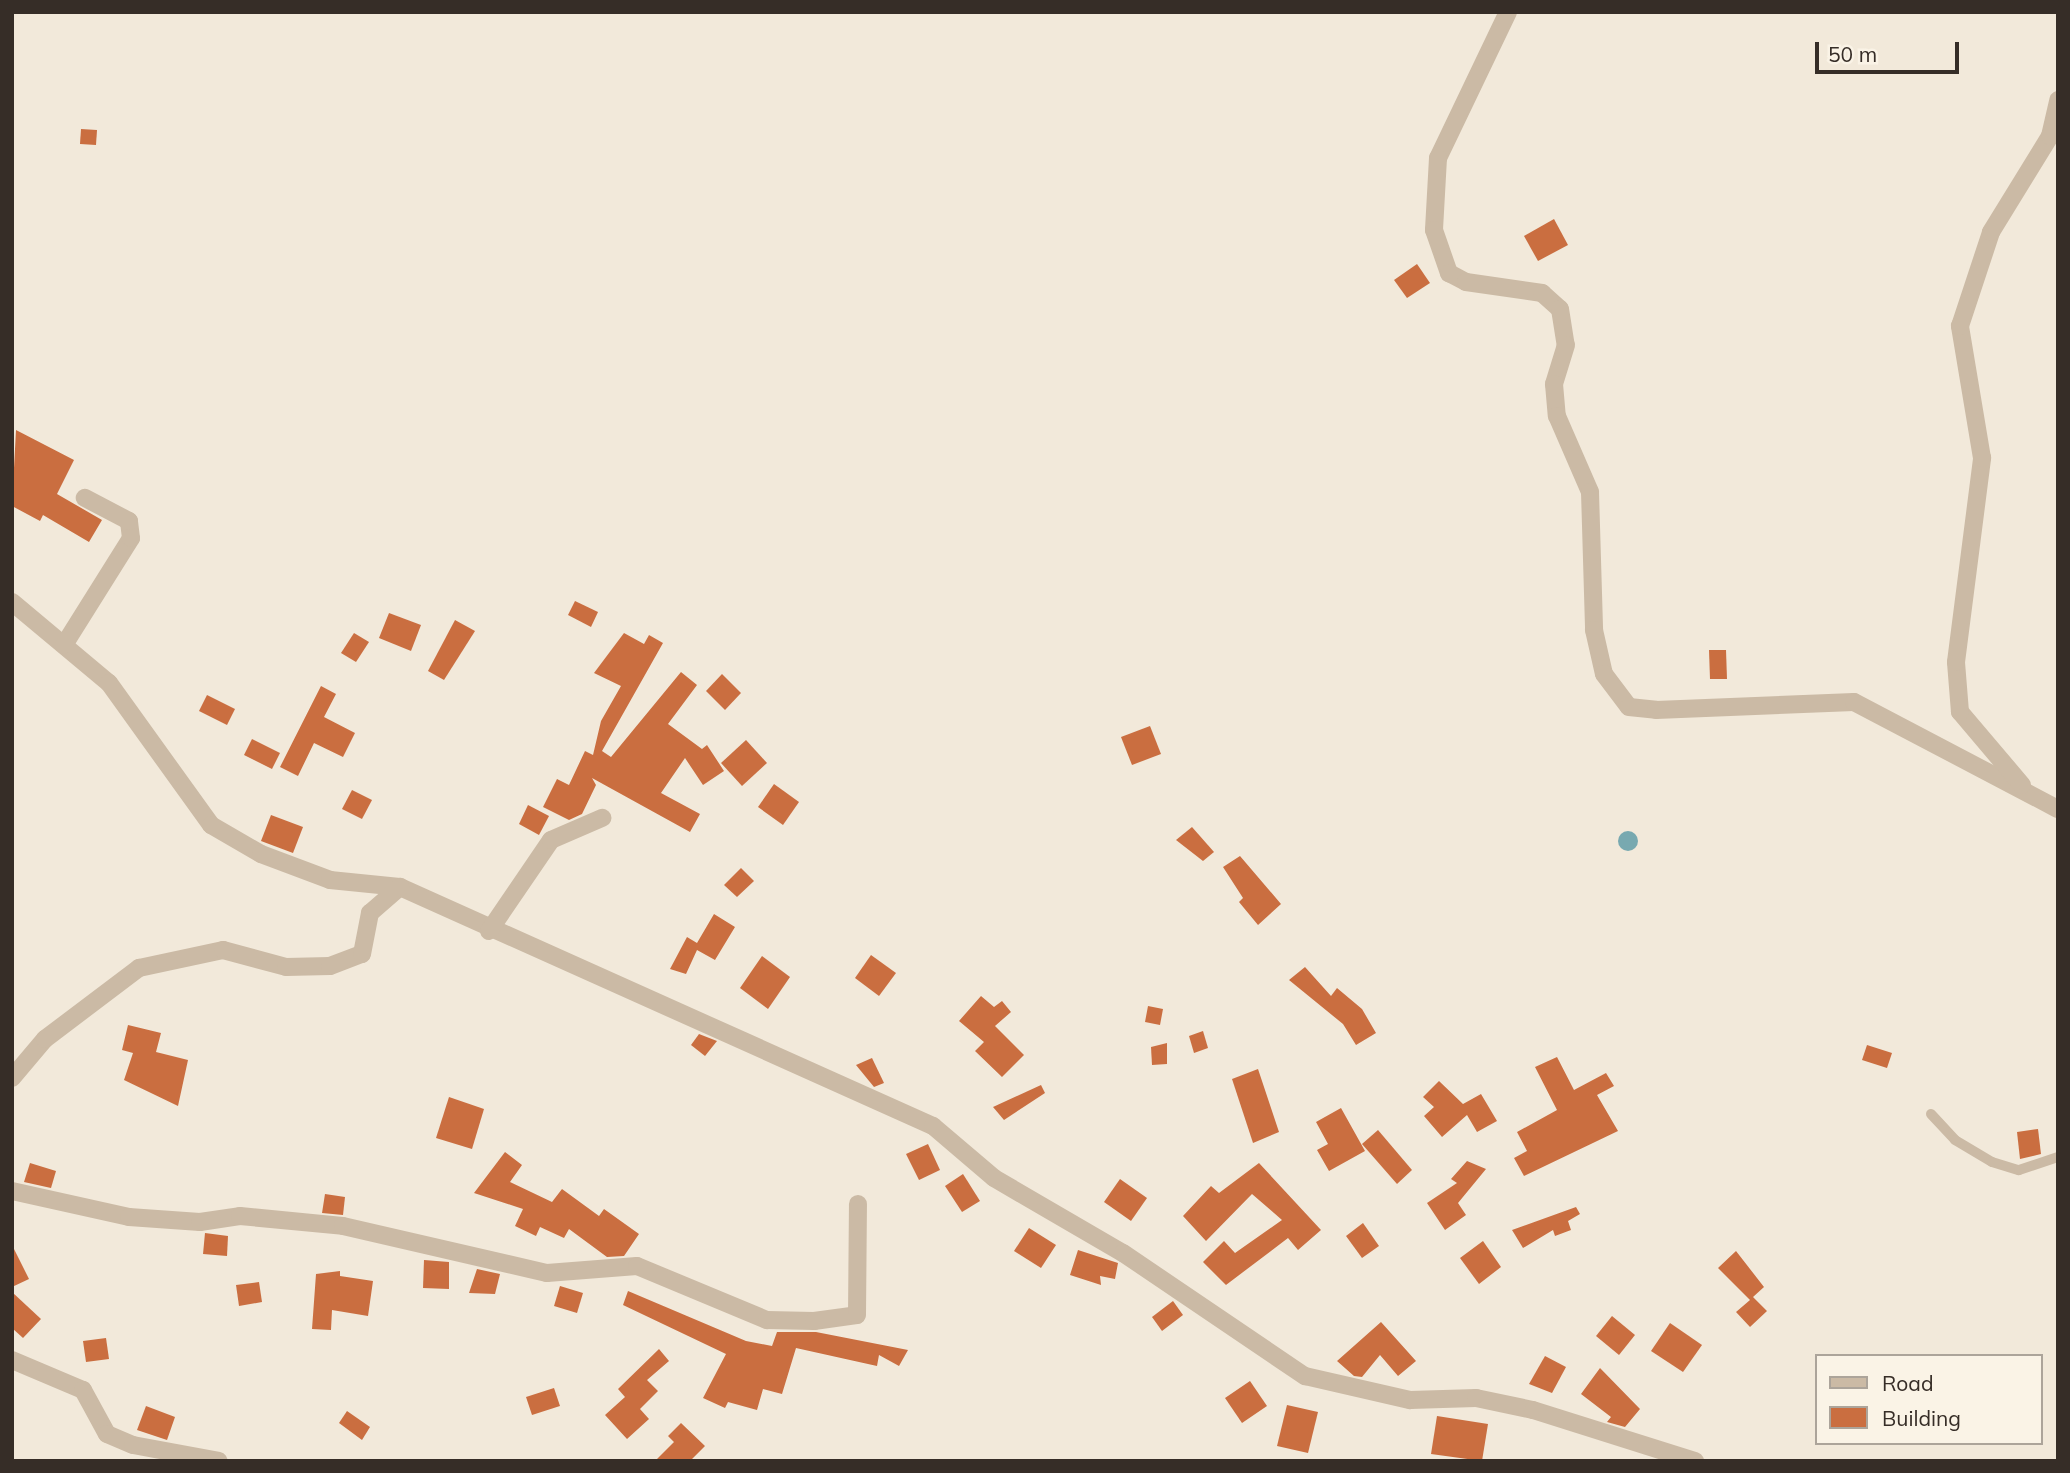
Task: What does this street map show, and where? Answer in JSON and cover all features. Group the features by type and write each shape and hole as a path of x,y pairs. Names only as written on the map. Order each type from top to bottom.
{"street":[{"path":"1508,12 1438,158 1433,230 1449,272 1466,282 1542,293 1560,309 1566,345 1554,384 1557,416 1590,492 1594,631 1604,674 1629,707 1656,710 1854,702 2057,810"},
{"path":"2057,810 2011,777 1960,712 1956,663 1982,458 1960,326 1991,232 2050,136 2058,100"},
{"path":"64,645 131,538 129,521 85,498"},
{"path":"12,601 109,683 211,825 261,854 330,880 400,887 489,932 933,1126 994,1178 1124,1253 1305,1376 1409,1400 1476,1398 1533,1410 1695,1461"},
{"path":"489,932 551,841 602,818"},
{"path":"12,1078 46,1039 139,968 223,950 286,967 330,966 362,954 370,913 400,887"},
{"path":"12,1191 129,1217 200,1222 240,1216 343,1226 547,1273 637,1266 767,1320 814,1321 857,1315 858,1204"},
{"path":"12,1360 83,1390 107,1434 132,1445 219,1461"}],"lane":[{"path":"1931,1114 1955,1140 1992,1162 2019,1170 2058,1157"}],"water":[{"path":"1628,831 1635,834 1638,841 1635,848 1628,851 1621,848 1618,841 1621,834"}],"building":[{"path":"81,129 97,130 96,145 80,144"},
{"path":"1554,219 1568,245 1538,261 1524,236"},
{"path":"1417,264 1430,283 1407,298 1394,280"},
{"path":"16,430 74,460 57,494 102,520 89,542 43,515 40,521 12,506"},
{"path":"575,601 598,612 591,627 568,615"},
{"path":"389,613 421,625 411,651 379,638"},
{"path":"455,620 475,631 444,680 428,671"},
{"path":"354,633 369,642 356,662 341,653"},
{"path":"624,633 644,644 649,635 663,643 602,751 611,757 681,672 697,685 668,724 702,749 707,745 724,771 703,785 685,758 661,793 700,814 690,832 592,778 596,785 582,814 569,820 543,807 557,779 569,785 585,751 593,755 601,721 621,686 594,673"},
{"path":"1709,650 1726,650 1727,679 1710,679"},
{"path":"722,674 741,693 725,710 706,691"},
{"path":"321,686 336,694 324,717 355,733 343,757 314,743 298,776 280,767"},
{"path":"207,695 235,709 227,725 199,711"},
{"path":"1150,726 1161,754 1132,765 1121,737"},
{"path":"252,739 280,753 272,769 244,755"},
{"path":"746,740 767,763 742,786 721,763"},
{"path":"774,784 799,802 783,825 758,807"},
{"path":"352,790 372,800 362,819 342,809"},
{"path":"528,805 549,816 539,835 519,824"},
{"path":"271,815 303,827 293,853 261,841"},
{"path":"1192,827 1214,852 1203,861 1176,840"},
{"path":"1240,856 1281,904 1258,925 1239,902 1243,898 1223,867"},
{"path":"741,868 754,881 737,897 724,885"},
{"path":"714,914 735,927 715,960 697,950 686,974 670,969 687,937 697,943"},
{"path":"871,955 896,973 879,996 855,978"},
{"path":"762,956 790,977 768,1009 740,988"},
{"path":"1305,967 1331,996 1337,988 1362,1009 1376,1033 1356,1045 1343,1024 1289,980"},
{"path":"981,996 994,1007 1002,1001 1011,1012 995,1026 1024,1055 1002,1077 975,1051 984,1042 959,1021"},
{"path":"1148,1006 1163,1009 1160,1025 1145,1022"},
{"path":"128,1025 161,1033 156,1052 188,1060 178,1106 124,1080 133,1053 122,1050"},
{"path":"1203,1031 1208,1048 1194,1053 1189,1036"},
{"path":"699,1034 717,1041 705,1056 691,1045"},
{"path":"1167,1043 1167,1064 1152,1065 1151,1047"},
{"path":"1867,1045 1892,1053 1887,1068 1862,1060"},
{"path":"1557,1057 1574,1090 1606,1073 1614,1086 1597,1095 1618,1131 1524,1176 1514,1158 1527,1151 1517,1132 1557,1110 1535,1067"},
{"path":"872,1058 884,1083 874,1087 856,1065"},
{"path":"1258,1069 1279,1132 1253,1143 1232,1079"},
{"path":"1439,1081 1463,1104 1481,1094 1497,1121 1477,1132 1467,1115 1442,1137 1424,1116 1434,1107 1423,1097"},
{"path":"1041,1085 1045,1093 1004,1120 993,1107"},
{"path":"449,1097 484,1109 472,1149 436,1138"},
{"path":"1341,1108 1365,1151 1329,1171 1317,1150 1328,1144 1316,1122"},
{"path":"2038,1129 2041,1154 2020,1159 2017,1132"},
{"path":"1378,1130 1412,1170 1397,1184 1362,1144"},
{"path":"928,1144 940,1170 919,1180 906,1154"},
{"path":"505,1152 522,1165 510,1182 552,1202 562,1189 599,1216 604,1209 639,1234 624,1256 607,1257 569,1229 564,1238 540,1227 536,1236 515,1226 523,1209 474,1193"},
{"path":"1467,1161 1486,1169 1458,1203 1466,1215 1445,1230 1427,1203 1457,1183 1451,1179"},
{"path":"30,1163 56,1171 51,1188 24,1182"},
{"path":"1259,1163 1321,1230 1298,1250 1288,1238 1226,1285 1203,1262 1224,1241 1235,1253 1282,1220 1252,1194 1206,1241 1183,1216 1211,1186 1219,1193"},
{"path":"963,1174 980,1201 962,1212 945,1186"},
{"path":"1120,1179 1147,1198 1131,1221 1104,1202"},
{"path":"325,1194 345,1197 343,1215 322,1213"},
{"path":"1576,1207 1580,1214 1568,1221 1571,1230 1555,1236 1553,1230 1523,1248 1512,1230"},
{"path":"1363,1223 1379,1246 1362,1258 1346,1236"},
{"path":"1029,1228 1056,1245 1041,1268 1014,1251"},
{"path":"205,1233 228,1236 227,1256 203,1254"},
{"path":"1483,1241 1501,1267 1479,1284 1460,1258"},
{"path":"12,1245 29,1279 12,1287"},
{"path":"1078,1250 1118,1263 1115,1279 1100,1276 1101,1285 1070,1275"},
{"path":"1736,1251 1764,1287 1753,1297 1767,1311 1750,1327 1736,1312 1750,1300 1718,1268"},
{"path":"424,1260 449,1262 449,1289 423,1288"},
{"path":"477,1269 500,1274 495,1294 469,1293"},
{"path":"340,1271 340,1276 373,1281 368,1316 332,1310 331,1330 312,1329 316,1274"},
{"path":"259,1282 262,1302 239,1306 236,1285"},
{"path":"560,1286 583,1293 577,1313 554,1306"},
{"path":"628,1291 746,1341 772,1346 777,1332 816,1332 908,1350 899,1366 879,1355 877,1366 796,1348 782,1394 763,1389 757,1410 728,1402 725,1408 703,1398 726,1354 623,1305"},
{"path":"12,1292 41,1319 23,1338 12,1328"},
{"path":"1173,1301 1183,1315 1162,1331 1152,1317"},
{"path":"1612,1316 1635,1335 1619,1355 1596,1336"},
{"path":"1381,1322 1416,1361 1398,1376 1380,1355 1362,1377 1354,1376 1337,1361"},
{"path":"1670,1323 1702,1345 1683,1372 1651,1351"},
{"path":"106,1338 109,1359 86,1362 83,1341"},
{"path":"659,1349 669,1361 647,1380 658,1391 640,1409 649,1419 627,1439 605,1415 625,1397 618,1389"},
{"path":"1545,1356 1566,1367 1552,1393 1529,1384"},
{"path":"1600,1368 1640,1409 1625,1427 1607,1422 1611,1417 1581,1394"},
{"path":"1250,1381 1267,1406 1242,1423 1225,1398"},
{"path":"554,1388 560,1406 532,1415 526,1397"},
{"path":"1287,1405 1318,1412 1308,1453 1277,1446"},
{"path":"146,1406 175,1417 167,1440 137,1430"},
{"path":"347,1411 370,1427 362,1440 339,1423"},
{"path":"1437,1416 1488,1424 1482,1461 1431,1454"},
{"path":"681,1423 705,1446 690,1461 655,1461 674,1442 668,1436"}]}
